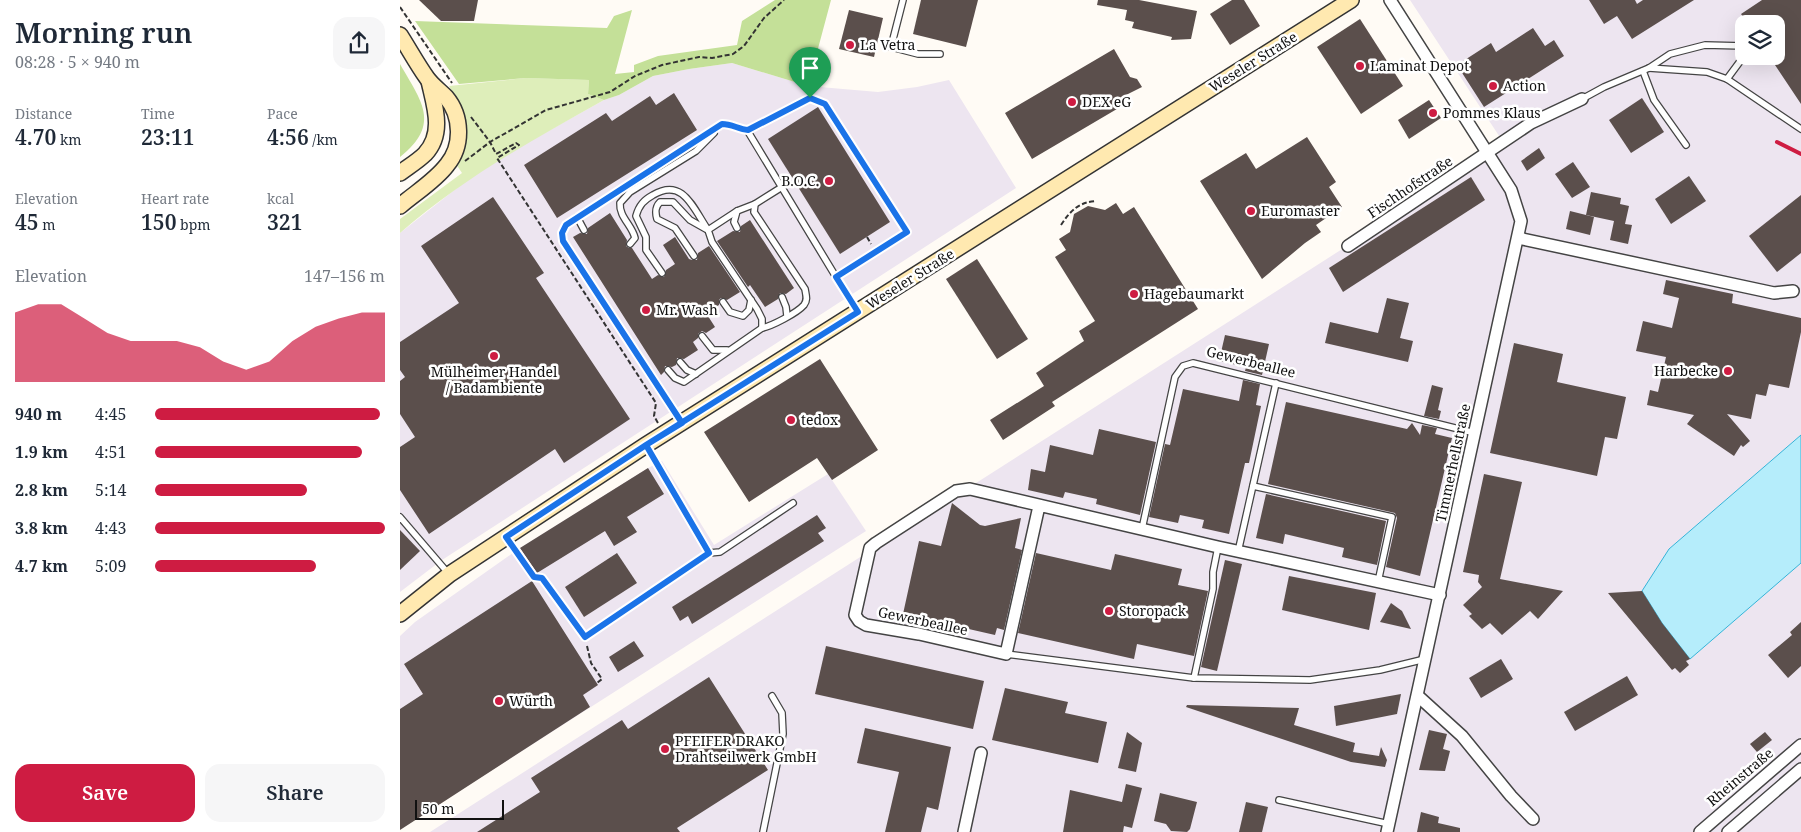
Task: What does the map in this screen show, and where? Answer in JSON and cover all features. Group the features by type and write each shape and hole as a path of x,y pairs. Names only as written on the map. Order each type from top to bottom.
{"main road":[{"name":"Weseler Straße","path":"400,614 450,574 646,445 1351,0"},
{"path":"400,35 428,80 447,99 457,120 458,140 448,164 400,206"},
{"path":"400,173 426,154 435,135 436,115 428,80"}],"street":[{"name":"Timmerhellstraße","path":"1388,828 1521,221 1512,190 1390,0"},
{"path":"1488,153 1531,123 1582,99"},
{"name":"Fischhofstraße","path":"1348,246 1488,153"},
{"path":"1518,238 1774,293 1793,291"},
{"name":"Gewerbeallee","path":"1006,654 919,634 866,625 859,621 855,615 870,548 956,491 970,489 1218,548 1440,595"},
{"path":"1006,654 1039,506"},
{"path":"1418,696 1462,736 1533,819"},
{"name":"Rheinstraße","path":"1700,832 1801,745"},
{"path":"964,832 981,752"},
{"path":"1728,832 1801,769"}],"lane":[{"path":"902,0 891,47 918,54 940,54"},
{"path":"1582,99 1604,87 1646,69 1670,54 1706,45 1735,46"},
{"path":"1728,79 1738,65"},
{"path":"1646,69 1707,72 1728,79 1801,129"},
{"path":"1646,69 1654,100 1686,145"},
{"path":"682,423 563,241 562,233 566,225 722,124 731,124 738,129 748,130 810,98 825,104 907,232 836,277"},
{"path":"630,244 635,238 621,213 620,203 630,192 696,151 722,124"},
{"path":"748,130 858,312"},
{"path":"708,230 737,211 755,204 782,187"},
{"path":"662,273 646,250 646,237 636,216 640,204 661,190 674,188 681,192 708,230 712,242 762,319 762,328"},
{"path":"694,256 675,228 657,219 655,210 657,205 660,202 674,202 690,220 708,230"},
{"path":"668,370 675,378 684,382 762,328 772,326 804,305 807,298 805,289 754,212 755,204"},
{"path":"737,211 734,222 737,228"},
{"path":"577,217 584,230"},
{"path":"782,296 787,316"},
{"path":"723,302 730,312 743,316 749,310 751,300"},
{"path":"702,336 714,350 729,350"},
{"path":"680,362 687,370 696,374"},
{"name":"Gewerbeallee","path":"1142,529 1175,377 1183,366 1193,362 1475,433"},
{"path":"1238,552 1276,383"},
{"path":"646,445 709,553"},
{"path":"1253,486 1392,517 1378,582"},
{"path":"506,537 534,577 542,578 585,637 709,553 720,552 793,503"},
{"path":"400,517 450,574"},
{"path":"1194,678 1213,589 1213,572 1218,548"},
{"name":"Gewerbeallee","path":"1006,654 1194,678 1310,680 1380,670 1425,658"},
{"path":"763,832 783,734 782,713 772,696"},
{"path":"1279,800 1388,828"}],"path":[{"path":"464,163 490,142 546,110 610,92 635,76 662,65 699,57 712,58 733,54 744,46 764,18 784,0"},
{"path":"457,120 469,114 490,142"},
{"path":"1061,225 1070,211 1085,201 1096,201"},
{"path":"1078,206 1081,210"},
{"path":"585,637 591,663 602,679 597,683"}],"shaded area":[{"path":"1410,0 1801,0 1801,435 1669,549 1691,658 1801,563 1801,832 430,832 1505,145"},
{"path":"732,63 808,86 878,92 917,87 949,80 1016,188 442,560 400,592 400,233 467,180 503,156 604,100 619,95 653,76"},
{"path":"662,461 714,545 828,474 866,531 400,829 400,636 415,622 520,548"}],"green space":[{"path":"775,0 831,0 808,86 732,63 653,76 619,95 604,100 588,94 589,80 526,78 459,84 415,21 607,28 614,16 632,10 615,74 634,72 634,65 658,56 737,45 742,21"},
{"path":"400,64 420,101 424,112 424,123 421,134 413,145 400,157"},
{"path":"526,78 589,80 588,94 604,100 498,161 448,195 400,233 400,219 462,173 456,164 465,143 465,124 463,114 449,86"}],"water":[{"path":"1801,435 1801,563 1690,659 1662,623 1642,591 1669,549"}],"building":[{"path":"419,0 478,0 474,21 441,21"},
{"path":"921,0 978,0 966,47 913,34"},
{"path":"1098,0 1139,0 1197,11 1191,39 1171,40 1172,37 1132,28 1134,22 1125,20 1127,10 1097,5"},
{"path":"1232,0 1244,0 1260,26 1230,45 1210,14"},
{"path":"1589,0 1635,0 1637,4 1643,0 1694,0 1632,39 1617,16 1604,24"},
{"path":"1762,0 1801,0 1801,104 1775,65 1785,65 1785,15 1741,14"},
{"path":"849,10 883,18 874,57 839,49"},
{"name":"Laminat Depot","path":"1360,19 1403,86 1361,114 1317,47"},
{"name":"Action","path":"1533,28 1545,46 1554,40 1564,56 1484,107 1457,65 1491,43 1496,52"},
{"name":"DEX eG","path":"1114,49 1130,77 1137,79 1142,87 1118,99 1122,106 1032,159 1005,113"},
{"path":"674,93 697,130 557,218 524,165 606,113 612,121 650,96 656,105"},
{"path":"1642,98 1664,132 1631,153 1609,120"},
{"path":"1429,100 1441,118 1409,139 1398,120"},
{"name":"B.O.C.","path":"818,107 890,222 840,254 768,139"},
{"path":"1307,137 1336,182 1329,187 1342,207 1316,225 1321,232 1262,279 1200,181 1246,153 1256,169"},
{"path":"1539,148 1545,158 1527,171 1521,161"},
{"path":"1573,162 1590,187 1572,198 1555,174"},
{"path":"1689,176 1706,201 1671,224 1655,199"},
{"path":"1471,177 1485,200 1343,292 1329,268"},
{"path":"1591,192 1621,198 1620,204 1629,206 1625,224 1632,225 1628,244 1610,240 1614,221 1586,215"},
{"path":"1801,195 1801,253 1777,272 1749,236"},
{"name":"Mülheimer Handel / Badambiente","path":"493,197 544,273 536,278 630,419 564,463 555,449 429,534 400,490 400,447 415,437 400,414 400,381 405,377 400,370 400,342 459,303 421,246"},
{"name":"Hagebaumarkt","path":"1116,203 1123,214 1134,207 1198,309 1052,402 1055,406 1003,440 990,420 1044,386 1036,373 1084,341 1079,331 1095,321 1055,257 1066,250 1059,239 1070,232 1074,214 1088,206 1105,210"},
{"path":"1570,211 1594,217 1590,235 1566,229"},
{"name":"Mr. Wash","path":"610,213 627,240 626,246 632,248 652,279 658,275 664,277 666,270 675,264 663,245 675,237 689,259 692,260 697,260 698,253 709,246 740,292 727,300 721,298 719,305 706,313 715,327 706,333 702,331 698,334 698,338 693,342 698,350 684,359 677,358 676,365 672,367 665,366 664,372 661,375 573,237 580,233 587,234 588,228"},
{"path":"750,220 794,288 786,294 780,293 778,299 765,307 750,285 748,287 717,241 733,231 740,232 741,226"},
{"path":"977,259 1028,339 997,359 946,279"},
{"name":"Harbecke","path":"1666,280 1733,294 1732,303 1801,318 1801,332 1789,388 1769,384 1766,396 1756,394 1751,419 1727,414 1750,441 1743,447 1741,445 1734,456 1687,424 1694,415 1647,405 1650,390 1658,392 1666,357 1636,351 1643,321 1672,328 1679,298 1663,294"},
{"path":"1387,298 1409,303 1400,338 1413,341 1408,362 1325,343 1330,322 1378,333"},
{"path":"1225,335 1269,344 1262,375 1245,371 1246,367 1219,361"},
{"path":"1514,343 1563,354 1557,382 1626,397 1617,439 1605,437 1597,476 1490,453"},
{"name":"tedox","path":"820,359 878,450 832,480 817,458 749,502 704,432"},
{"path":"1243,380 1260,384 1256,405 1261,406 1249,463 1245,463 1229,534 1202,528 1204,520 1180,515 1178,523 1149,517 1165,444 1170,445 1183,389 1239,401"},
{"path":"1432,385 1443,388 1438,410 1441,411 1439,419 1424,416"},
{"path":"1286,402 1407,429 1412,423 1420,435 1422,425 1437,428 1435,434 1452,438 1420,576 1386,567 1397,518 1395,513 1268,484"},
{"path":"1099,429 1156,442 1140,515 1096,504 1097,499 1065,492 1063,498 1028,490 1031,469 1045,472 1050,445 1093,455"},
{"path":"648,468 664,494 627,517 637,532 614,546 605,531 537,573 520,548"},
{"path":"1484,474 1522,482 1500,579 1563,591 1538,619 1530,611 1502,635 1490,623 1482,629 1469,616 1472,614 1463,605 1482,587 1478,582 1479,575 1463,572"},
{"path":"1266,494 1386,521 1377,565 1342,557 1344,548 1285,534 1283,544 1256,538"},
{"path":"952,503 980,525 985,526 1021,518 1015,548 1022,550 1004,630 997,628 995,635 903,614 919,541 941,546"},
{"path":"817,515 826,528 818,533 824,541 692,624 688,616 680,621 672,607"},
{"path":"400,530 420,551 400,570"},
{"path":"617,553 637,583 584,617 565,587"},
{"name":"Storopack","path":"1036,553 1111,570 1115,554 1182,569 1178,585 1208,591 1194,656 1137,644 1134,659 1018,633"},
{"path":"1225,560 1242,564 1217,671 1201,667"},
{"path":"1289,576 1376,593 1369,630 1282,610"},
{"name":"Würth","path":"532,581 598,685 583,695 590,707 400,830 400,709 423,694 404,664"},
{"path":"1642,591 1662,623 1690,659 1686,661 1689,665 1680,673 1675,668 1672,670 1608,593"},
{"path":"1391,603 1402,611 1411,629 1380,622"},
{"path":"1801,622 1801,666 1788,678 1768,655 1792,635 1790,632"},
{"path":"634,641 644,656 618,672 609,657"},
{"path":"826,646 984,681 973,729 815,694"},
{"path":"1501,659 1513,679 1481,698 1469,678"},
{"path":"1627,676 1638,695 1575,731 1564,712"},
{"name":"PFEIFER DRAKO Drahtseilwerk GmbH","path":"709,677 768,770 677,828 680,832 477,832 540,792 531,778 622,720 628,729"},
{"path":"1005,688 1068,702 1065,713 1107,722 1098,763 992,740"},
{"path":"1401,694 1397,714 1336,726 1334,706"},
{"path":"1187,705 1299,708 1294,725 1355,743 1353,752 1379,756 1381,747 1387,760 1385,767 1351,762 1186,707"},
{"path":"865,728 951,747 938,810 927,807 921,832 885,832 899,772 857,763"},
{"path":"1429,730 1447,734 1443,749 1450,751 1445,771 1419,770"},
{"path":"1127,732 1142,743 1136,772 1118,768"},
{"path":"1765,732 1772,740 1757,752 1750,744"},
{"path":"1126,784 1142,788 1132,828 1124,826 1123,832 1063,832 1070,790 1122,802"},
{"path":"1160,793 1197,802 1190,829 1187,832 1171,831 1166,824 1154,821"},
{"path":"1246,802 1268,807 1262,832 1239,832"},
{"path":"1421,812 1439,817 1438,823 1460,828 1460,832 1417,832"}],"railway":[{"path":"1777,142 1801,154"}],"place":[{"name":"La Vetra","path":"850,45"},
{"name":"Laminat Depot","path":"1360,66"},
{"name":"Action","path":"1493,86"},
{"name":"DEX eG","path":"1072,102"},
{"name":"Pommes Klaus","path":"1433,113"},
{"name":"B.O.C.","path":"829,181"},
{"name":"Euromaster","path":"1251,211"},
{"name":"Hagebaumarkt","path":"1134,294"},
{"name":"Mr. Wash","path":"646,310"},
{"name":"Mülheimer Handel / Badambiente","path":"494,356"},
{"name":"Harbecke","path":"1728,371"},
{"name":"tedox","path":"791,420"},
{"name":"Storopack","path":"1109,611"},
{"name":"Würth","path":"499,701"},
{"name":"PFEIFER DRAKO Drahtseilwerk GmbH","path":"665,749"}],"route":[{"path":"810,98 748,130 738,129 731,124 722,124 566,225 562,233 563,241 670,406 682,423 646,445 709,553 585,637 542,578 534,577 506,537 646,445 736,389 858,312 836,277 907,232 825,104 810,98"}]}
